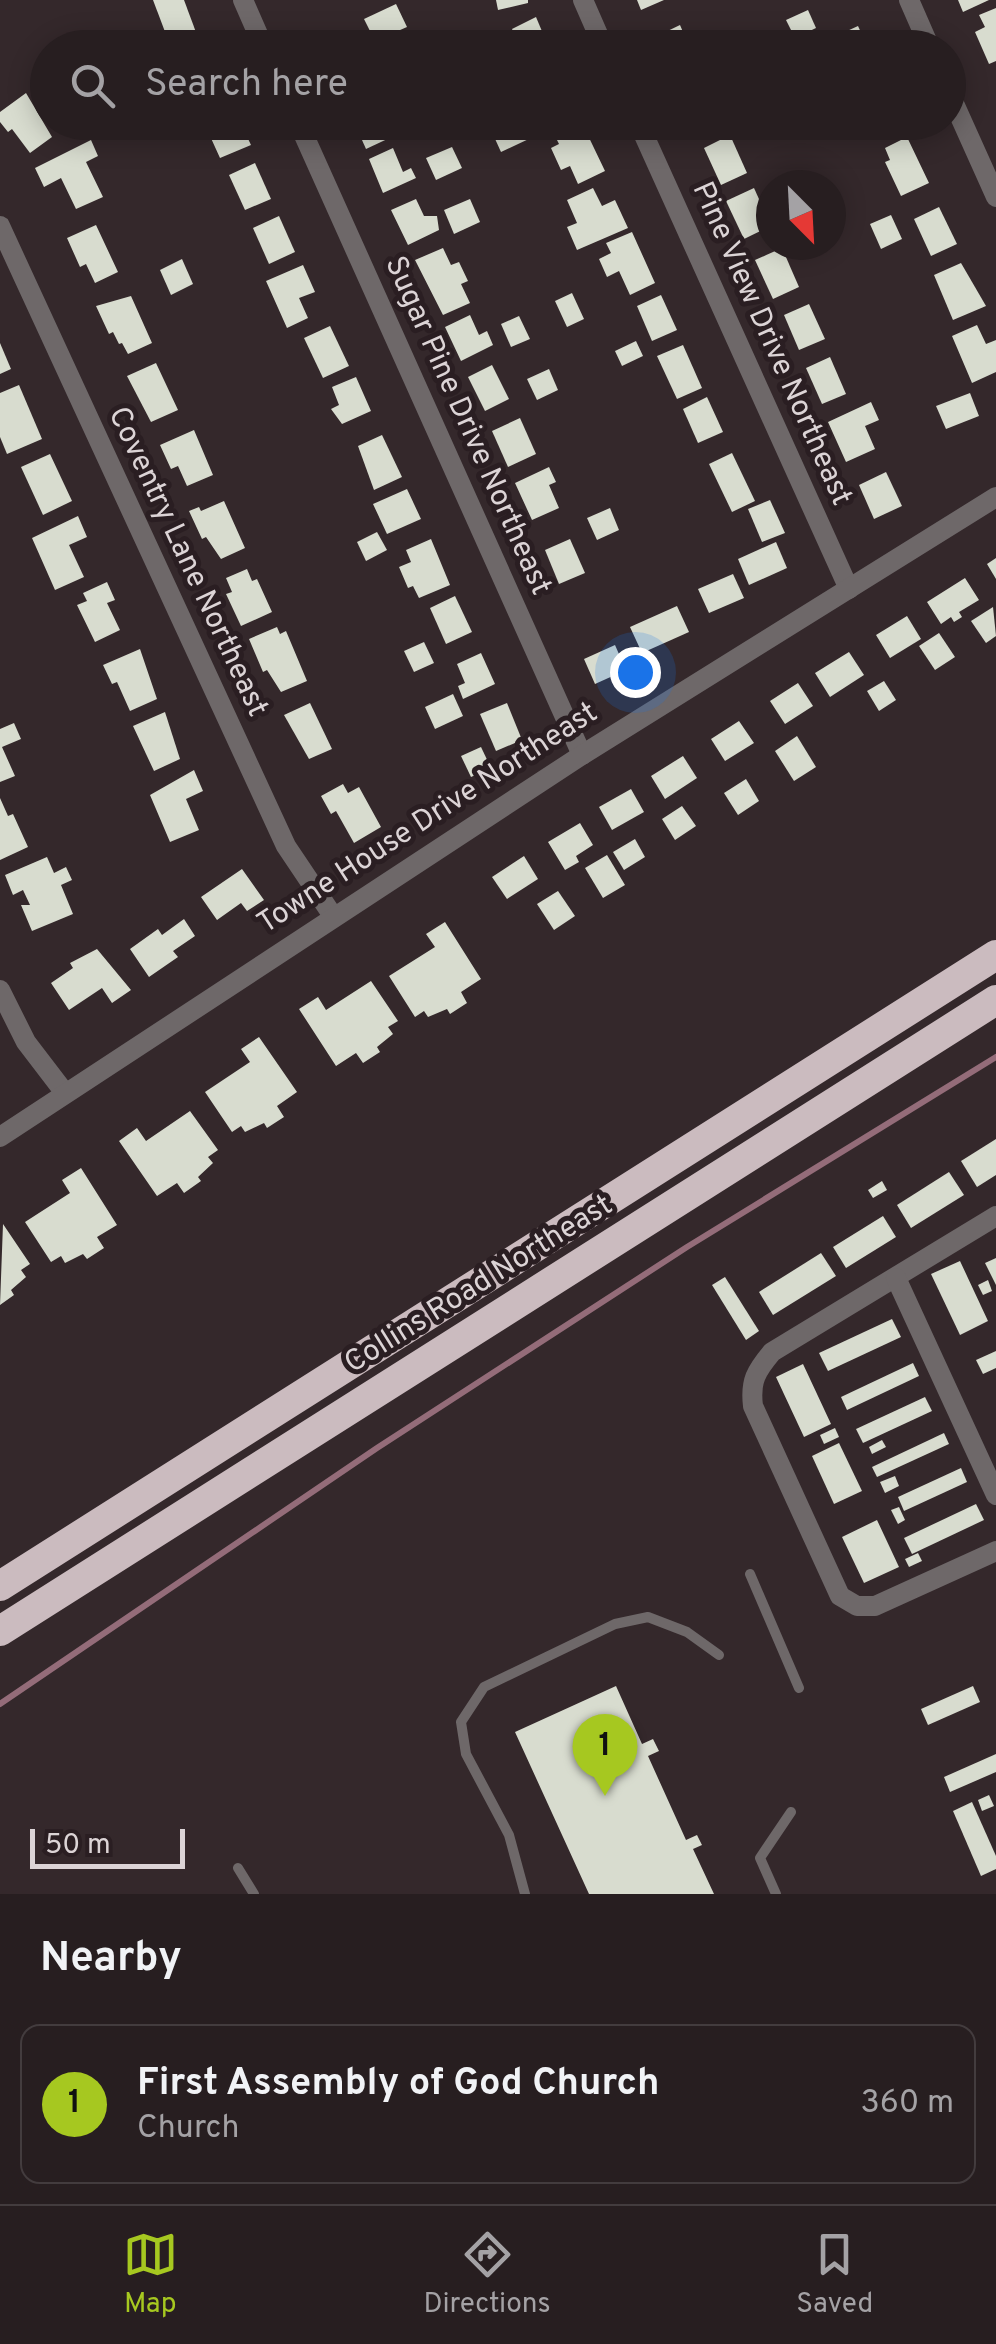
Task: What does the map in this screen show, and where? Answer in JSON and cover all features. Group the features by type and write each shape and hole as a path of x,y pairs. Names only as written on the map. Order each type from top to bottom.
{"highway":[{"name":"Collins Road Northeast","path":"0,1586 996,955"},
{"name":"Collins Road Northeast","path":"0,1631 996,1000"}],"street":[{"path":"243,0 256,30"},
{"path":"582,0 596,30"},
{"path":"908,0 922,30"},
{"path":"966,130 996,198"},
{"name":"Sugar Pine Drive Northeast","path":"306,140 582,755"},
{"name":"Pine View Drive Northeast","path":"646,140 849,589"},
{"name":"Coventry Lane Northeast","path":"0,226 7,260 270,814 286,846 333,916"},
{"name":"Towne House Drive Northeast","path":"0,1137 582,755 996,497"},
{"path":"0,990 26,1042 64,1093"},
{"path":"996,1216 772,1352 756,1370 750,1386 753,1406 840,1596 857,1606 875,1606 996,1552"},
{"path":"896,1278 996,1495"}],"lane":[{"path":"750,1574 800,1688"},
{"path":"525,1894 509,1836 466,1754 461,1722 484,1687 616,1624 648,1618 687,1632 719,1656"},
{"path":"776,1894 760,1858 790,1812"},
{"path":"238,1868 254,1894"}],"building":[{"path":"153,0 184,0 195,30 164,30"},
{"path":"496,0 528,0 528,3 498,10"},
{"path":"637,0 664,0 641,10"},
{"path":"958,0 989,0 963,12"},
{"path":"396,4 407,27 370,30 364,19"},
{"path":"996,8 996,61 989,64 975,32 985,27 979,15"},
{"path":"808,10 816,28 791,30 786,20"},
{"path":"536,17 541,30 512,30"},
{"path":"26,93 30,100 30,140 48,140 30,153 12,129 8,132 0,122 0,112"},
{"path":"91,140 98,156 86,162 103,197 76,209 61,178 44,187 35,168"},
{"path":"212,140 249,140 251,145 220,158"},
{"path":"362,140 385,140 366,149"},
{"path":"496,140 527,140 501,152"},
{"path":"557,140 590,140 605,171 578,184 570,166 561,170 551,148 559,144"},
{"path":"720,140 732,140 747,173 721,185 704,148"},
{"path":"908,140 929,183 901,196 885,162 890,160 885,148"},
{"path":"452,147 462,168 436,180 426,158"},
{"path":"393,148 403,172 411,168 416,178 383,193 369,159"},
{"path":"255,163 271,199 245,210 229,175"},
{"path":"593,188 602,206 615,200 628,228 577,250 567,227 577,223 567,200"},
{"path":"754,188 756,233 744,239 726,201"},
{"path":"416,199 424,216 437,216 439,230 408,245 391,210"},
{"path":"470,199 480,222 454,234 444,210"},
{"path":"939,207 957,244 931,256 914,219"},
{"path":"891,215 902,239 881,249 870,224"},
{"path":"279,216 295,252 269,264 253,228"},
{"path":"96,225 118,272 95,283 86,264 80,267 67,238"},
{"path":"632,232 655,283 630,295 619,271 607,277 599,259 611,253 606,243"},
{"path":"443,248 451,265 459,262 468,281 461,284 470,303 443,315 415,260"},
{"path":"182,259 193,284 171,295 160,270"},
{"path":"755,260 787,260 799,287 773,299"},
{"path":"961,263 986,306 953,320 934,275"},
{"path":"303,265 315,292 299,298 308,318 287,328 266,281"},
{"path":"572,293 584,319 567,327 555,301"},
{"path":"661,295 677,330 652,341 637,306"},
{"path":"131,296 152,343 128,354 113,332 109,334 96,306"},
{"path":"809,304 825,339 799,350 784,315"},
{"path":"470,315 479,335 487,331 493,345 461,361 445,327"},
{"path":"519,316 530,339 511,347 501,324"},
{"path":"977,325 986,344 996,340 996,372 972,383 952,336"},
{"path":"330,326 349,366 323,378 304,338"},
{"path":"636,341 643,356 622,366 615,351"},
{"path":"0,343 11,369 0,374"},
{"path":"683,345 702,388 677,399 657,356"},
{"path":"830,357 846,394 822,404 806,368"},
{"path":"156,363 178,410 151,422 127,376"},
{"path":"492,365 509,399 485,411 468,377"},
{"path":"549,369 558,390 537,400 527,379"},
{"path":"356,377 371,411 342,424 331,409 339,405 332,387"},
{"path":"19,385 42,439 7,454 0,437 0,393"},
{"path":"970,393 979,416 946,429 936,406"},
{"path":"707,397 723,432 698,443 683,409"},
{"path":"871,402 879,420 865,426 875,449 846,462 828,422"},
{"path":"520,418 536,454 508,467 492,431"},
{"path":"194,430 213,475 187,486 178,466 171,469 160,445"},
{"path":"382,435 402,477 374,490 358,446"},
{"path":"732,453 755,501 732,512 709,464"},
{"path":"50,454 72,501 43,515 21,467"},
{"path":"549,467 556,482 549,485 559,508 532,520 515,483"},
{"path":"886,472 902,506 874,519 859,485"},
{"path":"407,489 421,519 387,534 373,504"},
{"path":"770,500 785,533 762,542 748,509"},
{"path":"224,501 245,548 221,559 206,537 202,539 189,511 199,507 201,511"},
{"path":"610,508 619,530 597,540 587,518"},
{"path":"78,516 87,537 69,545 84,577 55,590 32,538"},
{"path":"377,532 387,550 366,561 357,542"},
{"path":"431,539 450,585 419,598 413,586 408,588 399,567 411,562 406,550"},
{"path":"570,539 585,573 559,584 545,550"},
{"path":"776,542 787,568 749,585 738,559"},
{"path":"996,558 996,579 987,564"},
{"path":"247,569 252,581 257,579 272,612 241,626 226,594 232,592 226,578"},
{"path":"733,574 744,598 709,613 698,589"},
{"path":"965,578 979,600 959,612 962,617 954,622 951,617 941,624 927,602"},
{"path":"107,582 115,600 107,603 120,630 95,642 77,605 87,601 83,593"},
{"path":"455,596 472,632 446,644 430,608"},
{"path":"677,606 689,632 642,653 630,627"},
{"path":"993,607 996,636 986,643 971,621"},
{"path":"907,616 921,639 890,658 876,635"},
{"path":"277,627 280,634 286,631 307,681 281,692 267,670 263,672 249,639"},
{"path":"939,633 955,657 935,670 919,646"},
{"path":"424,642 434,663 414,672 404,651"},
{"path":"615,645 626,670 595,684 584,659"},
{"path":"140,649 157,699 130,711 117,682 112,684 103,665"},
{"path":"849,652 864,675 830,697 815,673"},
{"path":"481,653 495,684 463,699 458,686 465,683 457,664"},
{"path":"884,681 896,700 879,711 867,691"},
{"path":"798,683 813,706 785,724 770,701"},
{"path":"453,694 463,716 435,729 425,707"},
{"path":"310,703 332,749 309,759 284,715"},
{"path":"507,703 522,740 496,751 480,714"},
{"path":"165,712 180,759 154,771 133,726"},
{"path":"739,721 754,743 725,761 711,739"},
{"path":"14,723 21,739 2,747 15,776 0,782 0,729"},
{"path":"797,736 816,767 794,781 775,751"},
{"path":"481,747 491,768 471,777 461,756"},
{"path":"683,756 697,778 665,799 651,776"},
{"path":"194,770 203,791 186,799 199,830 170,842 150,795"},
{"path":"746,779 759,801 738,815 724,793"},
{"path":"343,784 348,793 359,787 381,827 354,843 336,811 331,814 321,796"},
{"path":"631,789 644,812 612,830 599,807"},
{"path":"0,798 8,816 13,814 28,847 0,860"},
{"path":"682,806 696,826 675,840 662,819"},
{"path":"580,823 593,845 576,856 579,862 565,870 548,842"},
{"path":"635,839 645,857 624,870 613,852"},
{"path":"607,855 625,885 603,898 585,868"},
{"path":"524,856 538,879 507,899 492,877"},
{"path":"47,857 54,873 66,867 72,880 61,885 73,914 32,931 21,905 30,905 23,890 13,895 5,875"},
{"path":"242,869 264,900 247,911 241,903 217,920 201,897"},
{"path":"558,891 575,916 554,930 537,904"},
{"path":"184,919 195,936 173,951 178,957 149,977 130,949 158,929 162,935"},
{"path":"445,922 481,979 461,992 467,1003 450,1014 447,1009 428,1017 424,1011 415,1017 389,976 435,947 426,934"},
{"path":"97,949 131,990 112,1003 102,988 69,1010 51,983 73,968 70,963"},
{"path":"371,981 398,1021 388,1027 393,1034 377,1047 380,1052 363,1063 356,1053 336,1066 299,1009 318,997 326,1010"},
{"path":"259,1037 297,1092 277,1106 284,1117 267,1128 264,1123 245,1132 241,1126 232,1132 205,1092 250,1062 241,1049"},
{"path":"190,1111 218,1150 208,1157 213,1163 198,1177 201,1181 184,1193 177,1183 157,1196 119,1141 137,1128 146,1141"},
{"path":"996,1139 996,1175 977,1187 961,1161"},
{"path":"81,1168 117,1225 97,1237 104,1248 87,1259 83,1254 65,1263 61,1256 51,1262 25,1222 70,1193 62,1180"},
{"path":"949,1172 964,1195 911,1228 897,1205"},
{"path":"882,1181 887,1190 873,1198 868,1190"},
{"path":"883,1216 896,1237 846,1268 833,1247"},
{"path":"3,1224 30,1264 21,1270 26,1277 11,1290 14,1295 0,1305"},
{"path":"821,1253 836,1276 773,1315 759,1292"},
{"path":"996,1258 996,1285 985,1263"},
{"path":"960,1261 988,1321 960,1335 931,1274"},
{"path":"725,1277 759,1331 746,1340 712,1285"},
{"path":"988,1280 992,1291 983,1295 978,1285"},
{"path":"892,1319 901,1337 828,1371 819,1353"},
{"path":"996,1351 996,1368 983,1374 976,1360"},
{"path":"913,1363 919,1376 847,1410 841,1397"},
{"path":"803,1364 831,1424 804,1437 776,1377"},
{"path":"925,1397 932,1411 863,1443 856,1429"},
{"path":"835,1428 839,1437 824,1444 820,1435"},
{"path":"944,1433 949,1444 877,1477 872,1467"},
{"path":"882,1440 886,1447 872,1454 869,1447"},
{"path":"839,1443 862,1491 834,1504 812,1456"},
{"path":"961,1468 967,1482 904,1511 898,1497"},
{"path":"895,1476 899,1486 885,1493 880,1482"},
{"path":"976,1504 984,1520 912,1554 904,1538"},
{"path":"899,1507 905,1520 898,1524 891,1510"},
{"path":"877,1520 899,1567 864,1583 842,1537"},
{"path":"918,1553 922,1561 909,1567 905,1559"},
{"path":"616,1686 642,1744 653,1739 659,1751 648,1756 686,1840 697,1835 702,1845 693,1849 714,1894 589,1894 515,1732"},
{"path":"973,1686 980,1702 928,1725 921,1709"},
{"path":"996,1754 996,1772 950,1792 944,1777"},
{"path":"989,1795 994,1806 982,1811 978,1800"},
{"path":"972,1802 996,1856 996,1869 981,1876 953,1811"}],"waterway":[{"path":"0,1704 377,1448 687,1247 996,1057"}],"place":[{"name":"First Assembly of God Church","path":"605,1796"}]}
